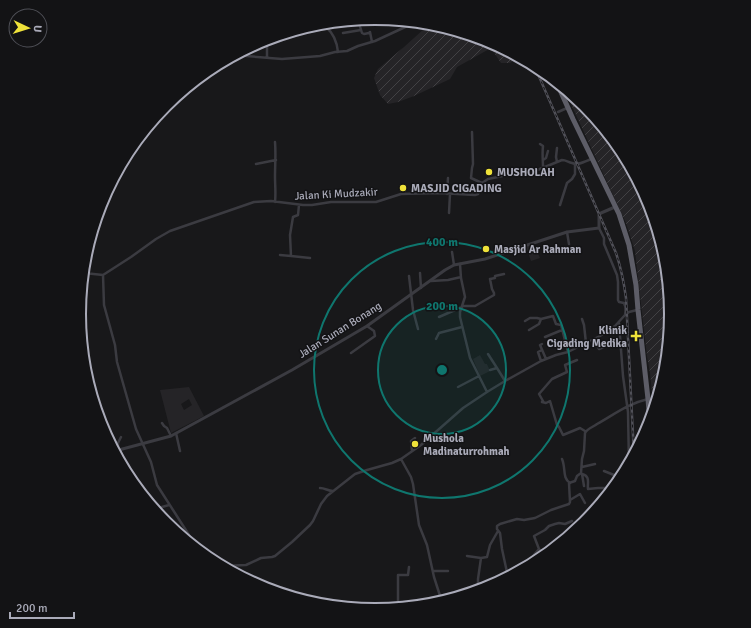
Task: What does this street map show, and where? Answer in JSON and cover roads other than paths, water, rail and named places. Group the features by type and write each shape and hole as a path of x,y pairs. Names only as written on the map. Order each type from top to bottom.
{"highway":[{"path":"562,93 625,229 636,284 649,408"}],"street":[{"path":"360,26 364,34 370,32 372,42"},
{"path":"247,56 282,59 320,56 347,51 372,42 406,27"},
{"path":"329,29 336,40 338,52"},
{"path":"343,33 361,30"},
{"path":"267,46 267,57"},
{"path":"558,112 568,108"},
{"path":"472,132 473,164 471,178 482,183"},
{"path":"275,142 275,202"},
{"path":"540,144 543,146 543,168"},
{"path":"557,148 557,162"},
{"path":"543,160 546,158 548,151"},
{"name":"Jalan Ki Mudzakir","path":"103,275 170,231 249,204 265,201 299,205 312,205 331,202 365,203 376,202 400,194 477,195 482,183 488,179 532,171 564,160 577,165 592,159"},
{"path":"256,164 276,160"},
{"path":"560,205 567,183 575,174 575,164"},
{"path":"448,178 449,213"},
{"path":"291,256 291,231 293,218 299,215 299,205"},
{"path":"616,207 599,215 599,228 617,276 618,300 625,305 625,315"},
{"name":"Jalan Sunan Bonang","path":"121,450 171,436 298,366 367,326 454,265 485,259 568,232 599,228"},
{"path":"568,232 569,244"},
{"path":"452,252 454,265"},
{"path":"280,255 310,258"},
{"path":"460,264 465,294 460,315 462,327 470,358 486,392"},
{"path":"420,273 421,288"},
{"path":"89,274 103,275 104,305 115,345 117,362 136,429 151,462 157,484 187,533"},
{"path":"439,318 462,306 474,306 494,295 490,279 504,274"},
{"path":"409,276 413,310 418,329"},
{"path":"431,281 448,280 461,277"},
{"path":"234,566 246,565 261,558 272,558 313,522 326,496 355,474 401,459 421,446 463,408 486,392 546,359 568,352 605,334 629,312 638,310"},
{"path":"525,321 530,318 541,319 553,316 556,323 561,324 568,352"},
{"path":"529,330 539,324 541,319"},
{"path":"582,319 586,343"},
{"path":"619,322 627,406 629,454"},
{"path":"351,352 375,336 374,331 367,326"},
{"path":"436,339 439,333 462,327"},
{"path":"545,337 562,330"},
{"path":"594,339 599,349 606,346"},
{"path":"542,344 540,345 546,359"},
{"path":"541,362 538,352 542,350"},
{"path":"488,354 505,381"},
{"path":"577,360 565,366 566,372 552,379 538,394 543,402 546,403 550,400 557,425 563,435 580,428 586,431"},
{"path":"490,370 497,368"},
{"path":"458,387 479,376"},
{"path":"584,486 582,459 586,431 627,406 648,399"},
{"path":"162,423 167,428 171,436"},
{"path":"176,433 180,452"},
{"path":"118,445 121,437"},
{"path":"412,451 411,441 415,438"},
{"path":"401,459 413,484 418,521 427,545 440,595"},
{"path":"507,571 500,533 497,526 517,519 524,520 535,518 570,503 570,483 567,481 564,472 565,469 562,459"},
{"path":"582,467 595,464"},
{"path":"604,471 616,475"},
{"path":"570,483 576,480 577,476 582,474"},
{"path":"582,474 588,477 588,490 606,488"},
{"path":"320,488 334,491"},
{"path":"570,500 580,494 585,503"},
{"path":"161,508 169,505"},
{"path":"541,550 534,536 546,530 549,526 559,523 565,524 572,521"},
{"path":"466,556 481,558 487,557 490,545 498,531"},
{"path":"534,556 539,548"},
{"path":"478,584 481,558"},
{"path":"398,602 398,575 408,575 409,567"},
{"path":"433,571 448,571"}],"railway":[{"path":"539,76 616,253 621,270 626,298 633,445"}],"place":[{"name":"MUSHOLAH","path":"489,172"},
{"name":"MASJID CIGADING","path":"403,188"},
{"name":"Masjid Ar Rahman","path":"486,249"},
{"name":"Klinik Cigading Medika","path":"636,336"},
{"name":"Mushola Madinaturrohmah","path":"415,444"}]}
